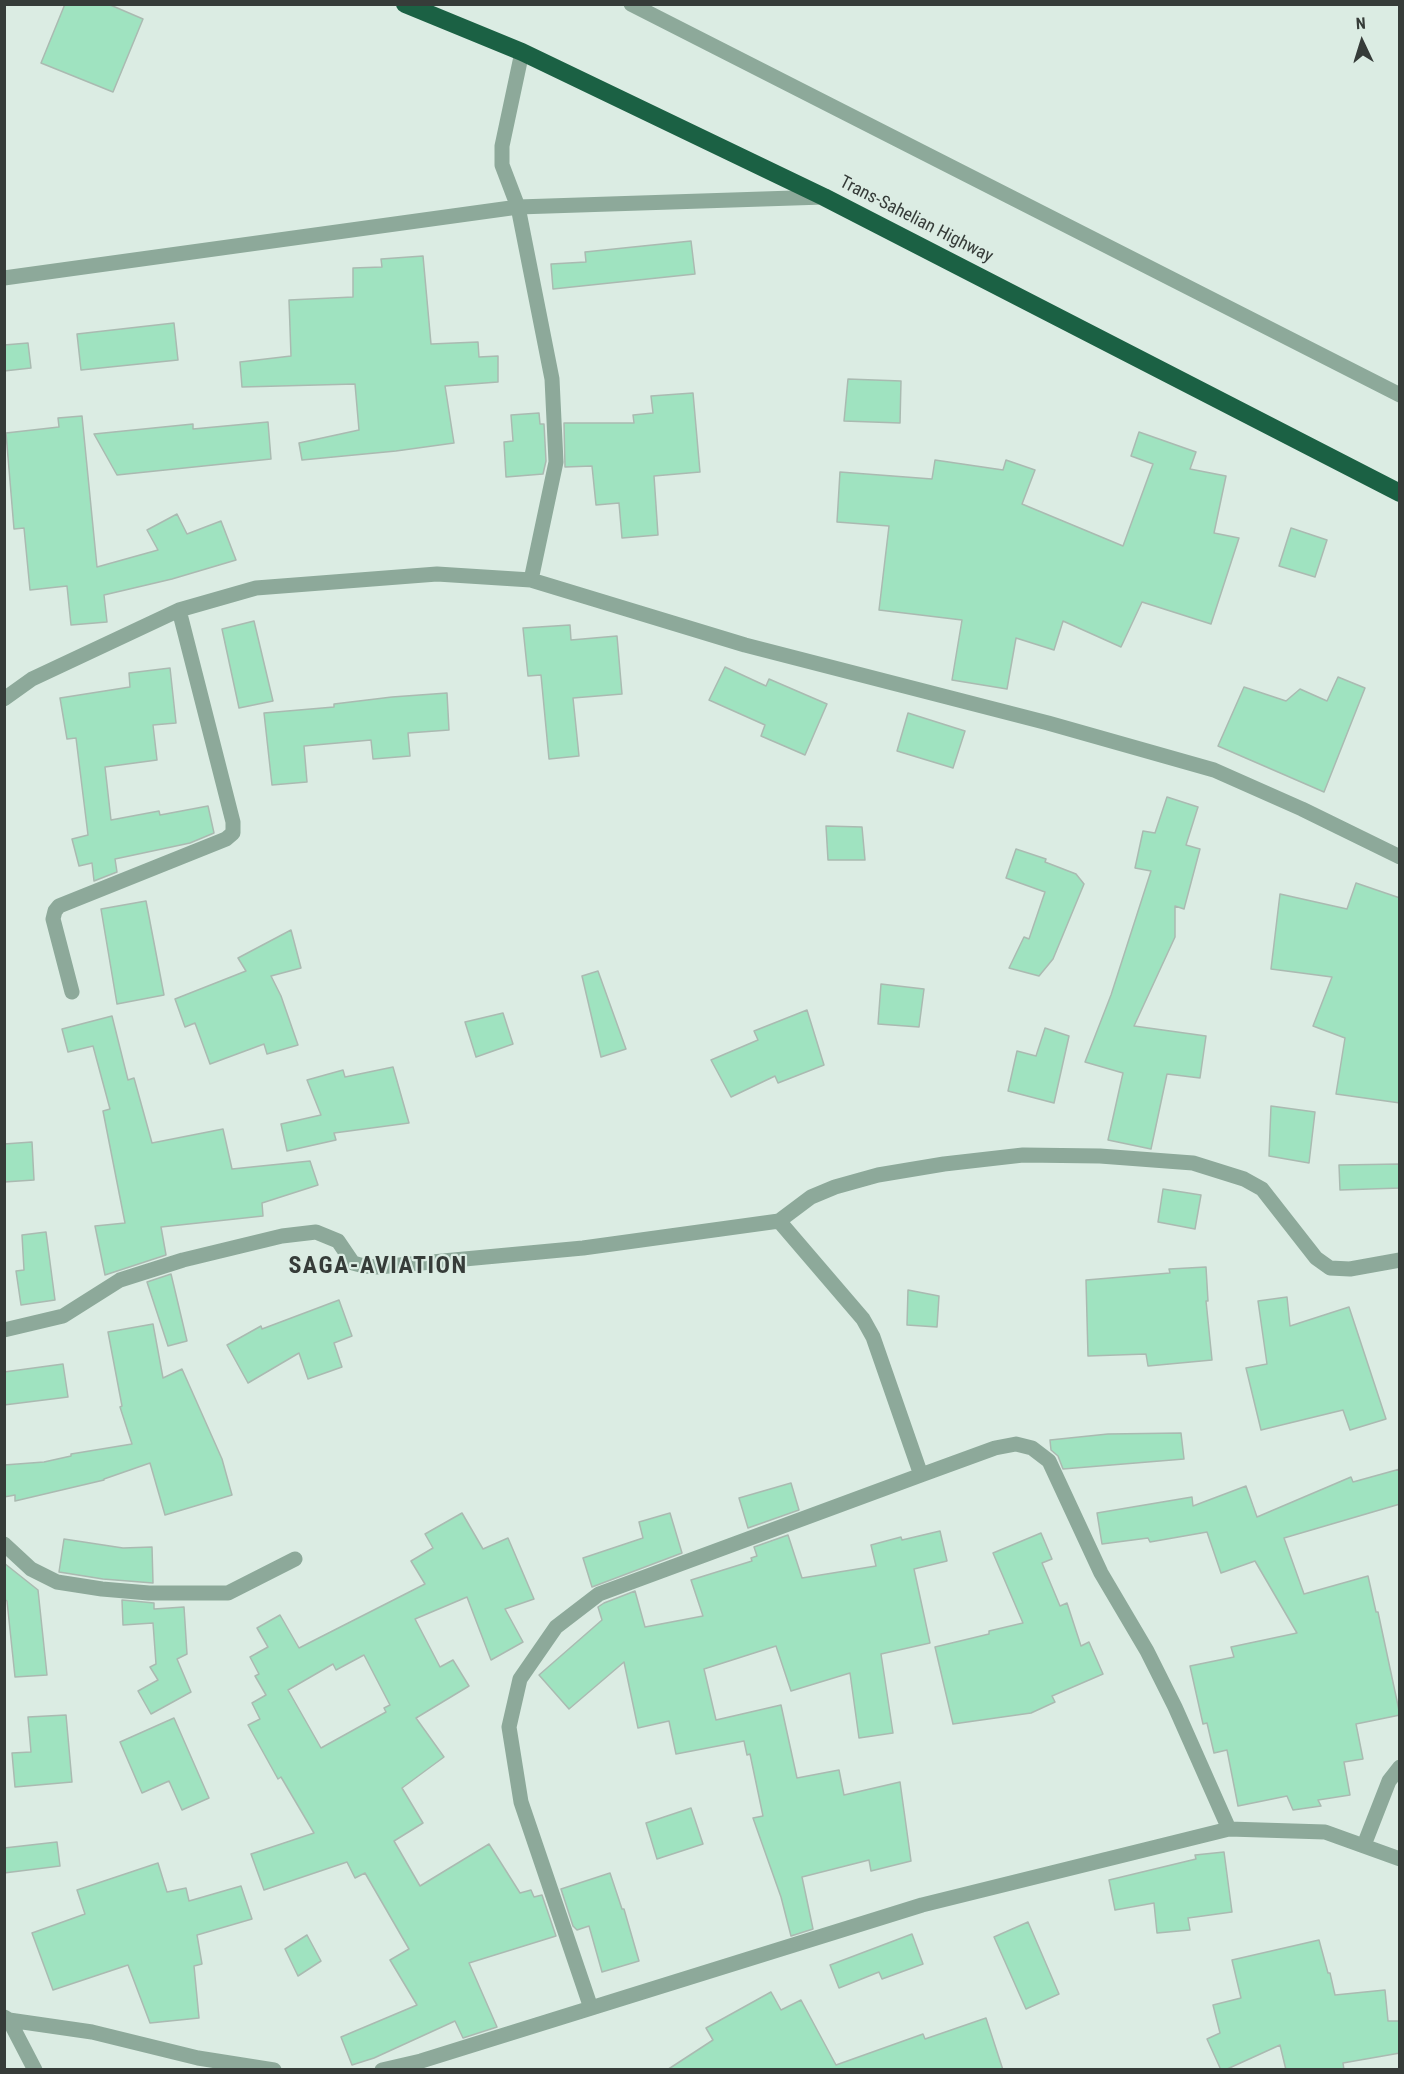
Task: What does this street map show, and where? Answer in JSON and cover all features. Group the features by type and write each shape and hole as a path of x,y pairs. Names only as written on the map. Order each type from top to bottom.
{"highway":[{"name":"Trans-Sahelian Highway","path":"405,4 522,52 824,197 1400,493"}],"street":[{"path":"630,4 1400,395"},
{"path":"522,52 501,155 502,165 518,207 552,379 556,462 531,580"},
{"path":"4,278 518,207 824,197"},
{"path":"4,699 32,679 179,610 256,588 437,574 531,580 745,645 1048,723 1214,770 1302,809 1400,857"},
{"path":"72,992 53,919 59,906 226,839 233,833 233,822 179,610"},
{"path":"4,1330 63,1316 120,1280 183,1260 282,1236 316,1232 338,1241 353,1263 378,1267 583,1248 779,1221 811,1197 835,1187 878,1175 944,1164 1023,1155 1100,1156 1193,1163 1244,1179 1262,1189 1316,1258 1330,1268 1350,1269 1400,1260"},
{"path":"779,1221 863,1319 873,1336 921,1475"},
{"path":"591,2008 521,1802 509,1727 520,1679 556,1627 599,1594 995,1448 1016,1444 1032,1448 1049,1461 1101,1573 1147,1651 1175,1707 1229,1829"},
{"path":"4,1544 31,1569 57,1582 149,1593 228,1593 295,1558"},
{"path":"1364,1845 1389,1781 1400,1767"},
{"path":"382,2070 424,2065 591,2008 922,1905 1229,1829 1325,1832 1400,1858"},
{"path":"7,2018 34,2070"},
{"path":"7,2018 92,2032 198,2058 274,2070"}],"building":[{"path":"65,4 108,4 143,19 113,92 41,63"},
{"path":"691,241 695,274 553,289 551,264 586,262 585,252"},
{"path":"423,256 431,344 478,342 479,357 498,356 498,382 445,386 454,443 302,460 299,443 359,430 355,384 242,387 240,362 291,356 289,300 353,297 353,268 382,267 381,259"},
{"path":"174,323 178,360 81,370 77,334"},
{"path":"28,343 31,368 4,371 4,345"},
{"path":"848,379 901,381 900,423 844,421"},
{"path":"693,393 700,472 654,476 658,535 622,538 619,503 596,505 592,466 565,467 564,423 634,423 633,415 653,413 651,396"},
{"path":"539,413 540,424 544,424 546,461 543,474 506,477 504,442 513,441 511,415"},
{"path":"82,416 97,567 158,550 147,530 177,514 187,534 221,521 236,560 172,579 104,595 107,622 71,625 67,586 30,590 24,528 14,529 6,433 59,427 58,418"},
{"path":"268,422 271,459 117,475 94,434 193,424 193,429"},
{"path":"1139,432 1196,452 1190,469 1226,476 1214,533 1239,538 1211,624 1142,602 1121,647 1063,621 1054,650 1016,638 1007,689 952,680 962,620 879,610 889,526 837,522 840,472 932,479 935,460 1003,470 1006,460 1035,470 1022,504 1123,546 1153,464 1131,456"},
{"path":"1291,528 1327,540 1315,577 1279,566"},
{"path":"254,621 273,701 239,708 222,629"},
{"path":"570,625 571,640 617,636 622,694 573,698 579,756 549,759 541,675 528,676 523,628"},
{"path":"725,667 766,686 769,679 827,704 805,755 761,736 765,725 709,700"},
{"path":"170,668 176,723 153,725 157,760 105,767 111,820 159,811 160,815 208,806 214,833 190,843 115,859 117,872 94,881 92,863 79,866 72,839 88,835 76,738 67,739 60,698 130,687 129,673"},
{"path":"1338,677 1365,688 1324,792 1218,746 1244,687 1286,701 1300,689 1327,701"},
{"path":"447,693 449,730 408,733 410,756 373,759 371,740 304,746 307,782 272,785 264,713 334,707 334,704 392,697"},
{"path":"908,713 965,731 953,768 897,751"},
{"path":"1167,797 1198,807 1186,845 1200,849 1184,909 1175,906 1175,937 1134,1026 1206,1036 1200,1078 1167,1074 1151,1149 1108,1140 1123,1073 1085,1062 1111,995 1151,871 1135,868 1143,831 1155,833"},
{"path":"826,826 862,827 865,860 828,860"},
{"path":"1016,849 1046,859 1045,862 1076,874 1084,884 1053,959 1039,976 1009,968 1024,937 1029,939 1045,892 1006,878"},
{"path":"1356,883 1400,898 1400,1103 1336,1094 1345,1038 1313,1026 1332,977 1271,969 1280,894 1347,909"},
{"path":"146,901 164,995 117,1004 101,909"},
{"path":"291,930 301,968 271,976 281,996 298,1045 267,1054 264,1044 210,1064 195,1023 185,1027 175,999 246,971 238,958"},
{"path":"598,971 626,1049 601,1057 582,976"},
{"path":"881,984 924,989 919,1027 878,1024"},
{"path":"807,1010 824,1065 778,1083 775,1076 731,1097 711,1060 758,1040 754,1031"},
{"path":"503,1013 513,1044 476,1057 465,1022"},
{"path":"112,1016 128,1080 134,1078 152,1143 223,1129 232,1169 310,1161 318,1185 262,1203 263,1216 161,1227 166,1255 105,1275 95,1226 125,1223 103,1111 110,1109 93,1046 68,1052 62,1029"},
{"path":"1045,1028 1069,1036 1054,1103 1008,1091 1017,1051 1036,1056"},
{"path":"393,1067 409,1123 334,1133 336,1140 287,1151 281,1124 321,1115 307,1080 343,1070 345,1077"},
{"path":"1271,1106 1315,1112 1309,1163 1269,1156"},
{"path":"32,1142 34,1180 4,1182 4,1144"},
{"path":"1400,1164 1400,1188 1340,1190 1339,1165"},
{"path":"1163,1189 1201,1195 1195,1229 1158,1222"},
{"path":"46,1232 55,1300 21,1305 16,1271 24,1270 22,1235"},
{"path":"1206,1267 1208,1301 1206,1301 1212,1360 1148,1366 1146,1354 1088,1356 1086,1280 1170,1273 1169,1269"},
{"path":"171,1274 187,1341 168,1346 147,1282"},
{"path":"908,1290 939,1296 937,1327 907,1325"},
{"path":"1287,1297 1290,1326 1349,1307 1386,1419 1350,1430 1343,1410 1261,1430 1246,1368 1267,1364 1258,1301"},
{"path":"339,1300 352,1336 334,1343 342,1367 308,1379 299,1353 248,1383 227,1345 261,1326 262,1329"},
{"path":"153,1324 163,1378 182,1369 222,1459 232,1495 165,1515 150,1463 104,1480 15,1501 15,1495 4,1497 4,1465 44,1462 71,1456 71,1454 132,1444 120,1407 122,1406 108,1332"},
{"path":"63,1364 68,1397 4,1405 4,1372"},
{"path":"1181,1433 1184,1459 1063,1469 1058,1456 1051,1450 1050,1440 1108,1434"},
{"path":"1400,1469 1400,1504 1284,1538 1304,1594 1368,1576 1400,1715 1356,1724 1363,1759 1344,1762 1350,1795 1318,1800 1321,1806 1293,1810 1287,1796 1238,1806 1227,1750 1214,1753 1207,1723 1203,1724 1190,1666 1234,1657 1231,1647 1297,1633 1255,1561 1221,1573 1207,1532 1150,1542 1148,1538 1102,1544 1097,1513 1192,1497 1193,1506 1246,1486 1257,1517 1351,1477 1353,1482"},
{"path":"791,1483 799,1510 748,1528 739,1498"},
{"path":"462,1513 483,1549 508,1538 534,1599 505,1609 523,1642 491,1660 467,1597 415,1619 440,1667 453,1660 469,1686 416,1718 444,1757 402,1788 423,1823 394,1841 420,1886 489,1844 520,1893 531,1890 534,1897 542,1895 556,1936 469,1963 497,2027 463,2038 455,2021 374,2058 352,2065 341,2037 417,2005 390,1960 409,1949 365,1873 355,1878 347,1862 264,1890 251,1854 314,1833 281,1777 278,1779 248,1725 260,1719 252,1703 266,1695 255,1676 259,1674 250,1657 268,1647 257,1628 280,1615 299,1648 425,1584 411,1561 433,1548 425,1534","holes":["364,1655 390,1705 384,1708 386,1712 321,1748 288,1690 333,1664 336,1670"]},
{"path":"670,1513 682,1553 592,1587 583,1558 643,1538 639,1522"},
{"path":"940,1531 947,1561 914,1569 930,1643 881,1654 893,1733 859,1738 850,1673 791,1691 776,1646 704,1669 716,1720 781,1705 797,1778 839,1770 844,1795 900,1782 911,1861 871,1871 869,1860 802,1877 813,1929 791,1936 781,1897 753,1818 763,1816 750,1754 747,1755 744,1741 676,1754 669,1721 638,1728 624,1662 569,1709 539,1675 602,1620 598,1607 635,1591 645,1627 703,1616 691,1580 752,1561 751,1558 757,1556 754,1547 788,1535 802,1578 876,1566 871,1545 901,1537 902,1540"},
{"path":"1041,1533 1052,1559 1042,1563 1060,1606 1067,1603 1081,1646 1089,1642 1103,1674 1052,1696 1055,1702 1031,1713 953,1724 935,1647 1023,1623 993,1553"},
{"path":"64,1539 123,1548 152,1547 153,1583 103,1579 59,1572"},
{"path":"4,1563 38,1590 47,1675 15,1677 7,1601 4,1599"},
{"path":"122,1600 154,1603 154,1609 184,1607 187,1654 177,1659 191,1692 151,1714 138,1691 158,1680 150,1667 156,1664 153,1623 123,1625"},
{"path":"66,1715 72,1782 15,1787 12,1753 31,1752 28,1717"},
{"path":"174,1718 209,1798 182,1810 169,1781 142,1793 120,1742"},
{"path":"691,1808 703,1844 657,1859 646,1823"},
{"path":"57,1842 60,1866 4,1873 4,1848"},
{"path":"1224,1852 1232,1912 1188,1918 1190,1930 1157,1933 1154,1903 1115,1910 1109,1880 1196,1859 1195,1855"},
{"path":"158,1863 167,1892 186,1888 189,1901 241,1886 252,1919 197,1935 202,1964 194,1966 199,2018 150,2023 128,1965 53,1990 32,1933 85,1914 77,1890"},
{"path":"610,1873 622,1909 624,1909 639,1961 602,1972 589,1926 577,1930 573,1926 561,1889"},
{"path":"1028,1922 1059,1994 1026,2009 994,1937"},
{"path":"912,1934 923,1964 882,1979 879,1972 839,1988 830,1965"},
{"path":"307,1935 321,1961 298,1976 285,1949"},
{"path":"1319,1940 1335,1995 1385,1990 1388,2021 1400,2021 1400,2053 1343,2063 1344,2070 1286,2070 1280,2045 1221,2070 1207,2039 1220,2033 1213,2005 1241,1998 1232,1960"},
{"path":"771,1992 781,2010 801,2000 836,2065 923,2034 925,2039 986,2018 1003,2070 667,2070 713,2040 706,2028"}],"district":[{"name":"SAGA-AVIATION","path":"378,1267"}]}
